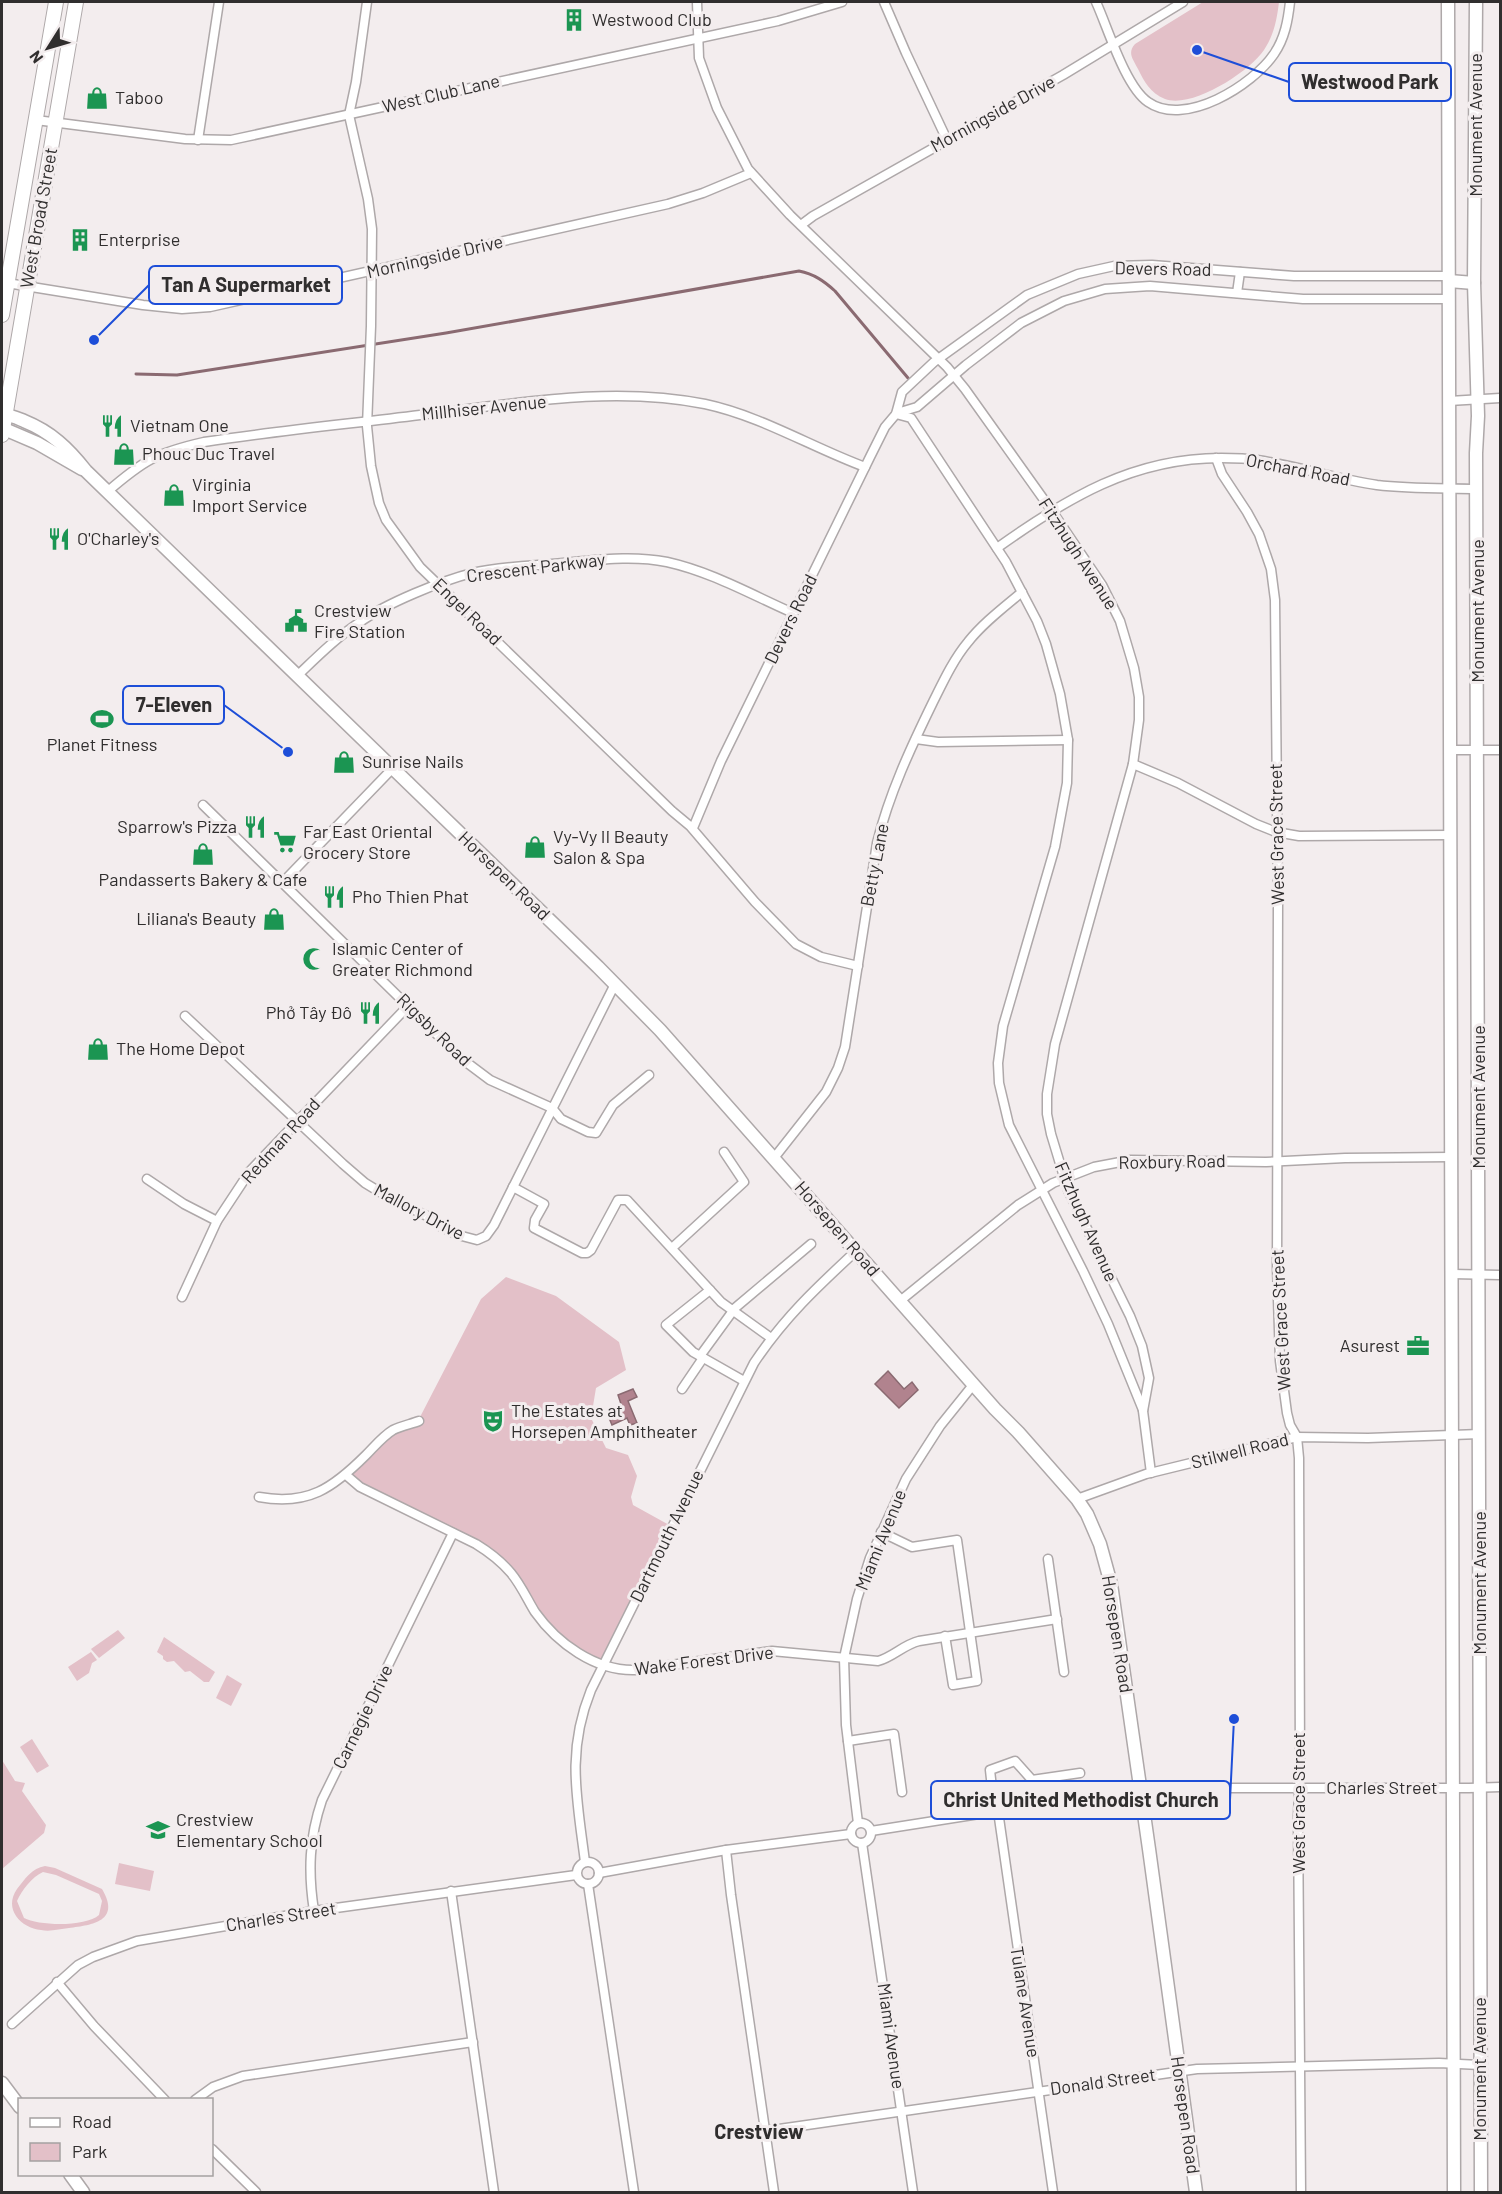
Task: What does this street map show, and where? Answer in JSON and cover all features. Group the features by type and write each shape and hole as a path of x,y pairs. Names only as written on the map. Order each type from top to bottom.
{"main road":[{"name":"West Broad Street","path":"2,315 56,2"},
{"name":"West Broad Street","path":"2,424 76,2"}],"street":[{"path":"198,140 219,2"},
{"path":"349,114 356,82 367,2"},
{"name":"Fitzhugh Avenue","path":"697,2 699,58 717,108 751,173 954,375 1102,585 1120,621 1130,649 1139,697 1139,720 1133,764 1050,1069 1047,1114 1064,1178 1142,1346 1149,1378 1143,1411"},
{"name":"West Club Lane","path":"36,120 219,141 258,135 778,21 842,2"},
{"path":"885,2 946,140"},
{"path":"1096,2 1137,91 1150,103 1164,110 1198,107 1228,93 1249,79 1266,64 1280,44 1290,2"},
{"name":"Morningside Drive","path":"801,225 813,216 1114,45 1183,2"},
{"name":"Monument Avenue","path":"1448,2 1454,2193"},
{"name":"Monument Avenue","path":"1476,2 1474,283 1477,400 1481,2193"},
{"name":"Engel Road","path":"349,114 368,199 372,229 368,422 370,466 379,503 386,520 420,567 693,828 755,902 796,944 821,957 858,966"},
{"name":"Morningside Drive","path":"7,283 143,305 198,308 229,304 668,204 703,193 751,173"},
{"name":"Devers Road","path":"693,828 721,761 793,613 885,427 896,414 902,392 939,359 1005,309 1027,295 1078,274 1114,266 1152,265 1331,277 1449,279"},
{"path":"1237,293 1240,272"},
{"path":"1449,279 1474,283"},
{"name":"Devers Road","path":"896,414 917,407 1021,323 1045,309 1082,295 1122,287 1150,286 1303,299 1449,299"},
{"name":"Millhiser Avenue","path":"107,492 138,465 170,450 241,437 585,397 633,396 705,404 752,418 865,467"},
{"path":"1449,401 1500,398"},
{"name":"Fitzhugh Avenue","path":"896,414 910,418 998,548 1046,644 1060,694 1068,740 1067,783 1063,812 1003,1026 998,1064 1001,1094 1010,1125 1108,1323 1143,1411 1151,1473"},
{"name":"Horsepen Road","path":"2,424 86,471 615,984 684,1056 973,1385 1077,1499 1087,1514 1100,1544 1111,1584 1196,2193"},
{"name":"West Grace Street","path":"1216,458 1222,474 1259,534 1270,570 1276,622 1277,1267 1280,1361 1287,1413 1290,1425 1297,1437 1299,1458 1301,2193"},
{"name":"Orchard Road","path":"998,548 1052,511 1101,484 1136,470 1191,459 1255,459 1336,478 1380,485 1477,489"},
{"name":"Crescent Parkway","path":"298,675 330,645 362,620 438,584 474,573 509,568 617,558 650,560 695,570 793,613"},
{"name":"Betty Lane","path":"774,1158 816,1107 838,1068 844,1047 872,872 883,821 916,739 960,651 984,625 1022,592"},
{"path":"916,739 938,742 1068,740"},
{"path":"1450,750 1500,750"},
{"path":"1133,764 1178,783 1276,832 1299,836 1450,835"},
{"path":"282,883 392,768"},
{"name":"Rigsby Road","path":"203,806 440,1039 477,1071 504,1088 552,1108 561,1119 588,1132 596,1133 613,1105 649,1075"},
{"path":"615,984 513,1187 544,1204 535,1220 534,1228 582,1253 591,1250 618,1200 627,1200 710,1290 732,1311 771,1338"},
{"name":"Redman Road","path":"182,1297 217,1221 250,1171 408,1006"},
{"name":"Mallory Drive","path":"185,1016 365,1183 393,1200 429,1217 440,1226 469,1239 477,1240 486,1236 494,1226 513,1187"},
{"path":"672,1248 744,1182 724,1152"},
{"name":"Roxbury Road","path":"900,1301 990,1226 1041,1191 1064,1178 1094,1167 1131,1160 1278,1162 1451,1157"},
{"path":"147,1179 184,1204 217,1221"},
{"path":"682,1389 732,1311 811,1245"},
{"name":"Dartmouth Avenue","path":"585,1862 576,1791 575,1751 584,1707 744,1381 771,1338 797,1306 856,1251"},
{"path":"1452,1274 1500,1275"},
{"path":"710,1290 666,1325 689,1350 744,1381"},
{"name":"Miami Avenue","path":"858,1823 848,1741 844,1658 862,1582 881,1532 917,1459 939,1426 973,1385"},
{"path":"259,1497 283,1500 310,1495 334,1485 390,1432 419,1421"},
{"name":"Stilwell Road","path":"1077,1499 1151,1473 1297,1437 1368,1438 1480,1434"},
{"name":"Wake Forest Drive","path":"346,1475 360,1487 476,1544 513,1574 546,1626 560,1640 575,1651 617,1670 635,1670 772,1651 878,1662 909,1643 1057,1619"},
{"path":"881,1532 912,1547 957,1540 977,1681 953,1685 945,1636"},
{"name":"Carnegie Drive","path":"314,1911 309,1876 310,1851 322,1800 453,1533"},
{"path":"1048,1559 1064,1672"},
{"path":"848,1741 894,1734 902,1792"},
{"name":"Tulane Avenue","path":"1053,2193 998,1811 990,1770 1015,1761 1032,1780 1080,1773"},
{"name":"Charles Street","path":"871,1831 1069,1800 1127,1794 1140,1789 1480,1788 1500,1786"},
{"path":"858,1823 868,1825 871,1831 868,1840 862,1843 856,1842 851,1834 852,1828 858,1823"},
{"path":"599,1873 726,1850 851,1834"},
{"name":"Miami Avenue","path":"862,1843 913,2193"},
{"path":"726,1850 730,1895 774,2193"},
{"path":"585,1862 594,1864 599,1873 597,1879 588,1884 582,1882 576,1875 577,1868 585,1862"},
{"name":"Charles Street","path":"12,2025 78,1965 137,1941 314,1911 576,1875"},
{"path":"588,1884 634,2193"},
{"path":"451,1891 492,2192"},
{"path":"57,1982 81,2012 163,2098"},
{"path":"198,2098 213,2087 243,2076 472,2042"},
{"name":"Donald Street","path":"765,2130 1179,2071 1229,2067 1480,2065"},
{"path":"2,2083 18,2104"},
{"path":"213,2150 256,2193"},
{"path":"71,2176 83,2193"}],"green space":[{"path":"1203,2 1279,2 1273,33 1257,59 1233,78 1190,99 1176,101 1165,99 1151,90 1145,82 1131,50 1135,44"},
{"path":"506,1277 556,1296 619,1342 626,1370 596,1388 591,1418 606,1448 628,1455 637,1476 631,1497 633,1505 671,1526 602,1665 566,1644 496,1558 345,1478 394,1427 419,1419 481,1299"},
{"path":"118,1630 125,1638 99,1658 91,1649"},
{"path":"164,1637 215,1672 209,1682 204,1682 190,1671 185,1672 174,1661 167,1662 163,1659 163,1656 157,1652"},
{"path":"91,1652 97,1660 92,1663 89,1673 77,1681 68,1667"},
{"path":"227,1675 242,1684 231,1706 216,1698"},
{"path":"32,1739 49,1766 37,1773 20,1747"},
{"path":"2,1760 15,1781 25,1783 22,1791 46,1825 44,1833 2,1869"},
{"path":"119,1863 154,1871 150,1891 115,1884"},
{"path":"40,1867 55,1868 102,1889 107,1900 106,1915 95,1923 51,1931 27,1926 13,1910 13,1896 26,1878","holes":["43,1872 56,1875 99,1894 102,1901 99,1915 84,1922 62,1924 40,1923 24,1918 17,1901 25,1888"]}],"shaded area":[{"path":"888,1371 904,1389 912,1382 918,1390 899,1408 875,1384"},
{"path":"633,1389 637,1397 628,1401 637,1423 630,1425 627,1418 612,1425 607,1413 623,1408 618,1406 621,1404 618,1395"}],"waterway":[{"path":"136,374 177,375 446,333 799,271 818,278 835,291 908,378"}],"place":[{"name":"Westwood Club","path":"574,20"},
{"name":"Westwood Park","path":"1197,50"},
{"name":"Taboo","path":"97,98"},
{"name":"Enterprise","path":"80,240"},
{"name":"Tan A Supermarket","path":"94,340"},
{"name":"Vietnam One","path":"112,426"},
{"name":"Phouc Duc Travel","path":"124,454"},
{"name":"Virginia Import Service","path":"174,495"},
{"name":"O'Charley's","path":"59,539"},
{"name":"Crestview Fire Station","path":"296,621"},
{"name":"Planet Fitness","path":"102,719"},
{"name":"7-Eleven","path":"288,752"},
{"name":"Sunrise Nails","path":"344,762"},
{"name":"Sparrow's Pizza","path":"255,827"},
{"name":"Far East Oriental Grocery Store","path":"285,842"},
{"name":"Vy-Vy II Beauty Salon & Spa","path":"535,847"},
{"name":"Pandasserts Bakery & Cafe","path":"203,854"},
{"name":"Pho Thien Phat","path":"334,897"},
{"name":"Liliana's Beauty","path":"274,919"},
{"name":"Islamic Center of Greater Richmond","path":"314,959"},
{"name":"Phở Tây Đô","path":"370,1013"},
{"name":"The Home Depot","path":"98,1049"},
{"name":"Asurest","path":"1418,1346"},
{"name":"The Estates at Horsepen Amphitheater","path":"493,1421"},
{"name":"Christ United Methodist Church","path":"1234,1719"},
{"name":"Crestview Elementary School","path":"158,1830"}],"district":[{"name":"Crestview","path":"759,2132"}]}
